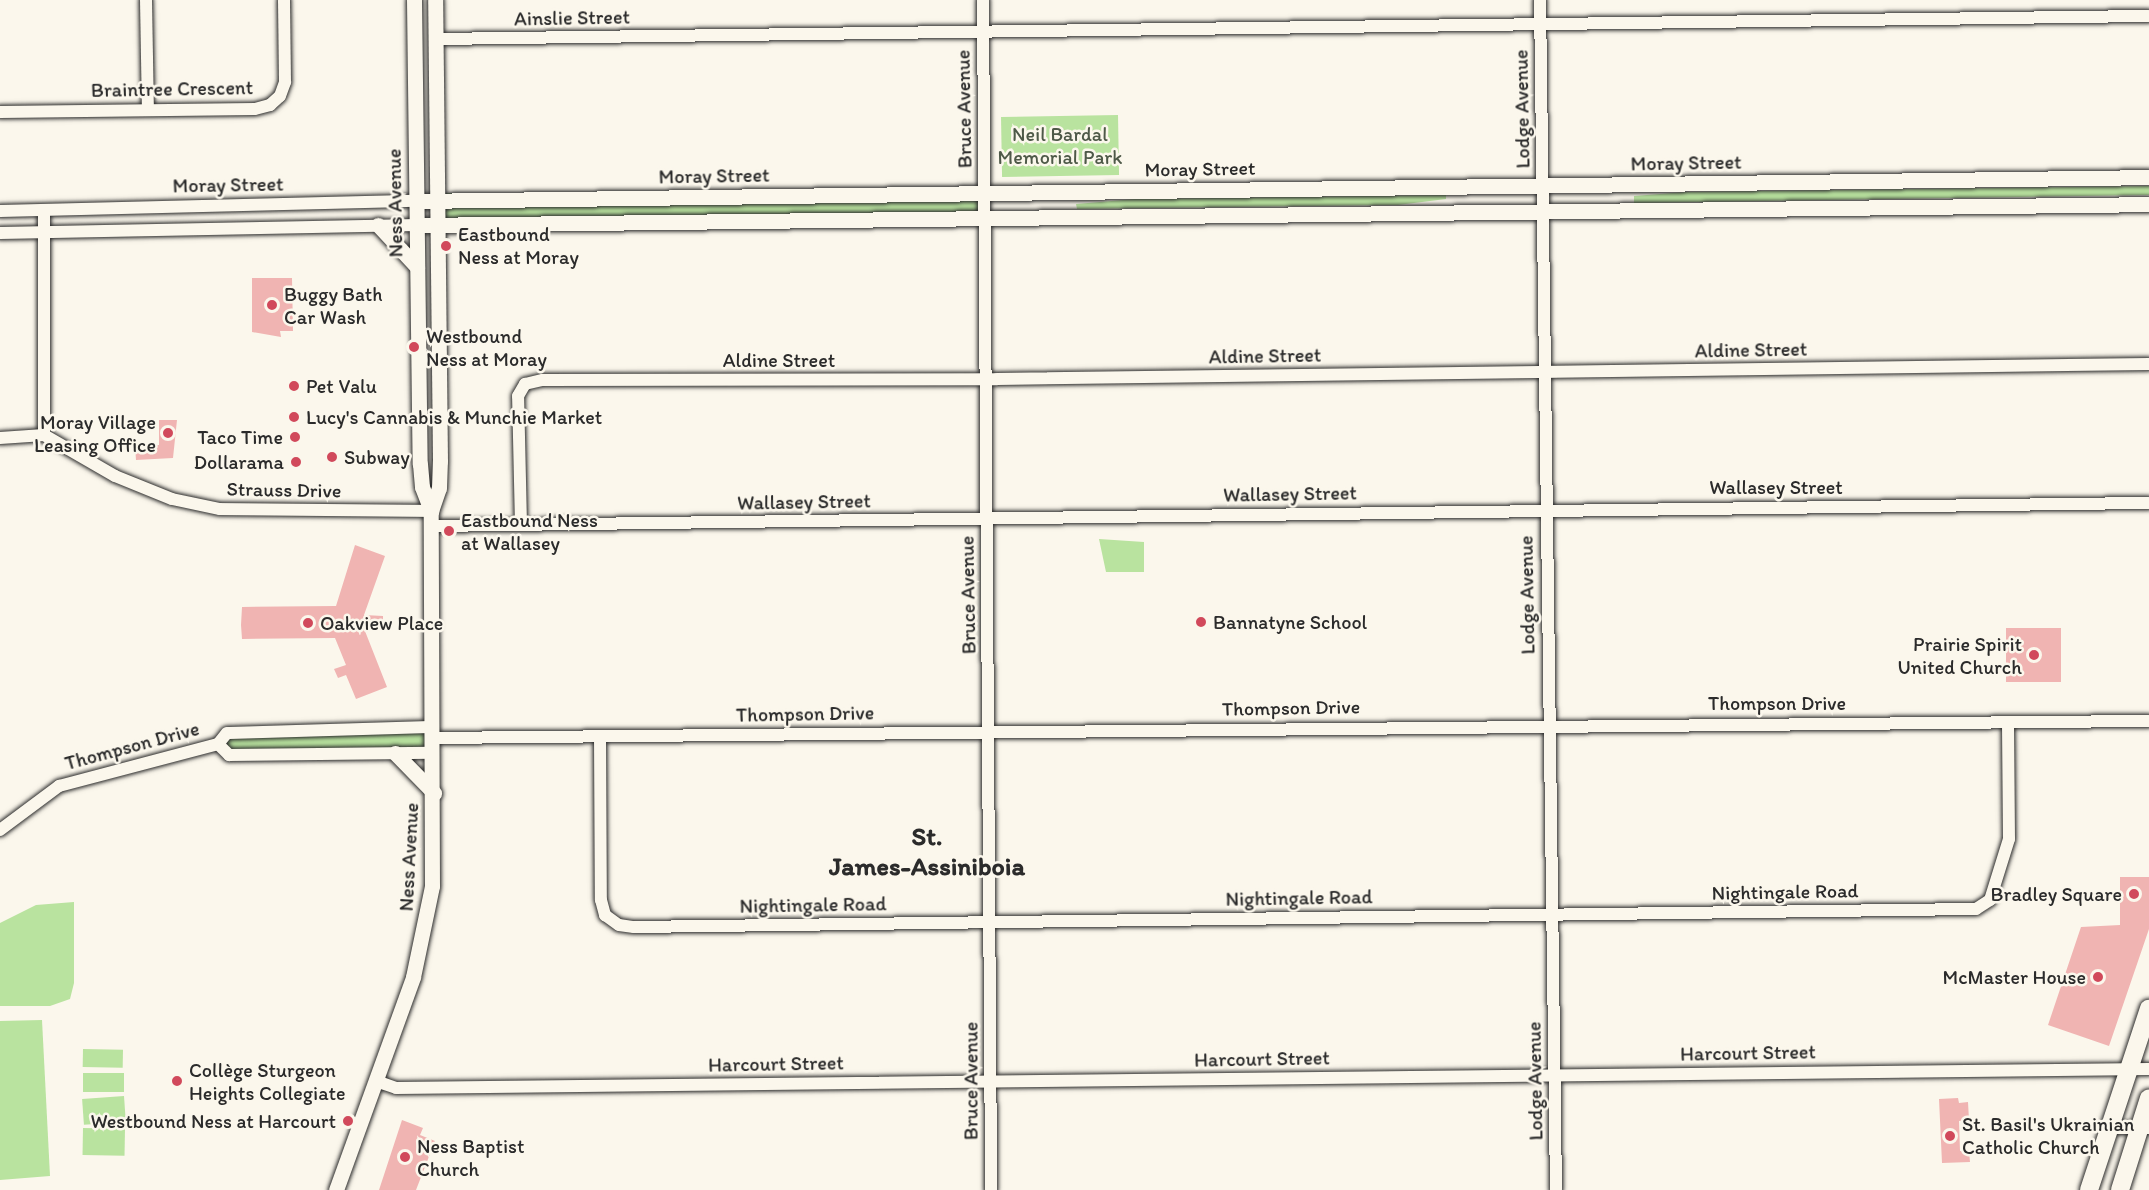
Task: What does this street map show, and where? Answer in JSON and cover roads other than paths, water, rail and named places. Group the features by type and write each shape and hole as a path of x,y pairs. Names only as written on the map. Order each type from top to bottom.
{"highway":[{"path":"2089,1190 2149,1009"},
{"path":"2120,1190 2144,1128 2149,1098"}],"main road":[{"name":"Ness Avenue","path":"414,0 422,487 431,519"},
{"name":"Ness Avenue","path":"336,1190 413,977 428,916 434,794 431,519 439,488 435,0"},
{"name":"Moray Street","path":"416,201 2149,177"},
{"path":"417,225 2149,204"},
{"path":"378,225 417,267"},
{"path":"394,753 434,794"}],"street":[{"path":"146,0 148,110"},
{"name":"Braintree Crescent","path":"0,112 255,109 276,101 285,82 284,0"},
{"name":"Bruce Avenue","path":"982,0 991,923 991,1190"},
{"name":"Lodge Avenue","path":"1540,0 1556,1190"},
{"name":"Ainslie Street","path":"435,39 2149,16"},
{"name":"Moray Street","path":"0,211 416,201"},
{"path":"0,438 44,435 44,210"},
{"path":"0,233 417,225"},
{"name":"Aldine Street","path":"521,525 518,396 531,382 986,379 2149,364"},
{"name":"Strauss Drive","path":"44,435 115,476 181,501 239,511 431,519"},
{"name":"Wallasey Street","path":"431,519 521,525 1546,508 2149,503"},
{"name":"Thompson Drive","path":"0,830 59,786 218,744 227,733 433,739 1549,725 2149,721"},
{"name":"Nightingale Road","path":"600,736 601,900 605,915 619,925 991,923 1982,908 1992,897 2009,839 2008,722"},
{"name":"Thompson Drive","path":"218,744 229,755 394,753 433,739"},
{"name":"Harcourt Street","path":"376,1080 396,1088 2149,1069"},
{"path":"2109,1128 2144,1128"}],"place":[{"name":"Eastbound Ness at Moray","path":"446,246"},
{"name":"Buggy Bath Car Wash","path":"272,305"},
{"name":"Westbound Ness at Moray","path":"414,347"},
{"name":"Pet Valu","path":"294,386"},
{"name":"Lucy's Cannabis & Munchie Market","path":"294,417"},
{"name":"Moray Village Leasing Office","path":"168,433"},
{"name":"Taco Time","path":"295,437"},
{"name":"Subway","path":"332,457"},
{"name":"Dollarama","path":"296,462"},
{"name":"Eastbound Ness at Wallasey","path":"449,531"},
{"name":"Bannatyne School","path":"1201,622"},
{"name":"Oakview Place","path":"308,623"},
{"name":"Prairie Spirit United Church","path":"2034,655"},
{"name":"Bradley Square","path":"2134,894"},
{"name":"McMaster House","path":"2098,977"},
{"name":"Collège Sturgeon Heights Collegiate","path":"177,1081"},
{"name":"Westbound Ness at Harcourt","path":"348,1121"},
{"name":"St. Basil's Ukrainian Catholic Church","path":"1950,1136"},
{"name":"Ness Baptist Church","path":"405,1157"}],"district":[{"name":"St. James-Assiniboia","path":"927,852"}],"park label":[{"name":"Neil Bardal Memorial Park","path":"1060,146"}]}
